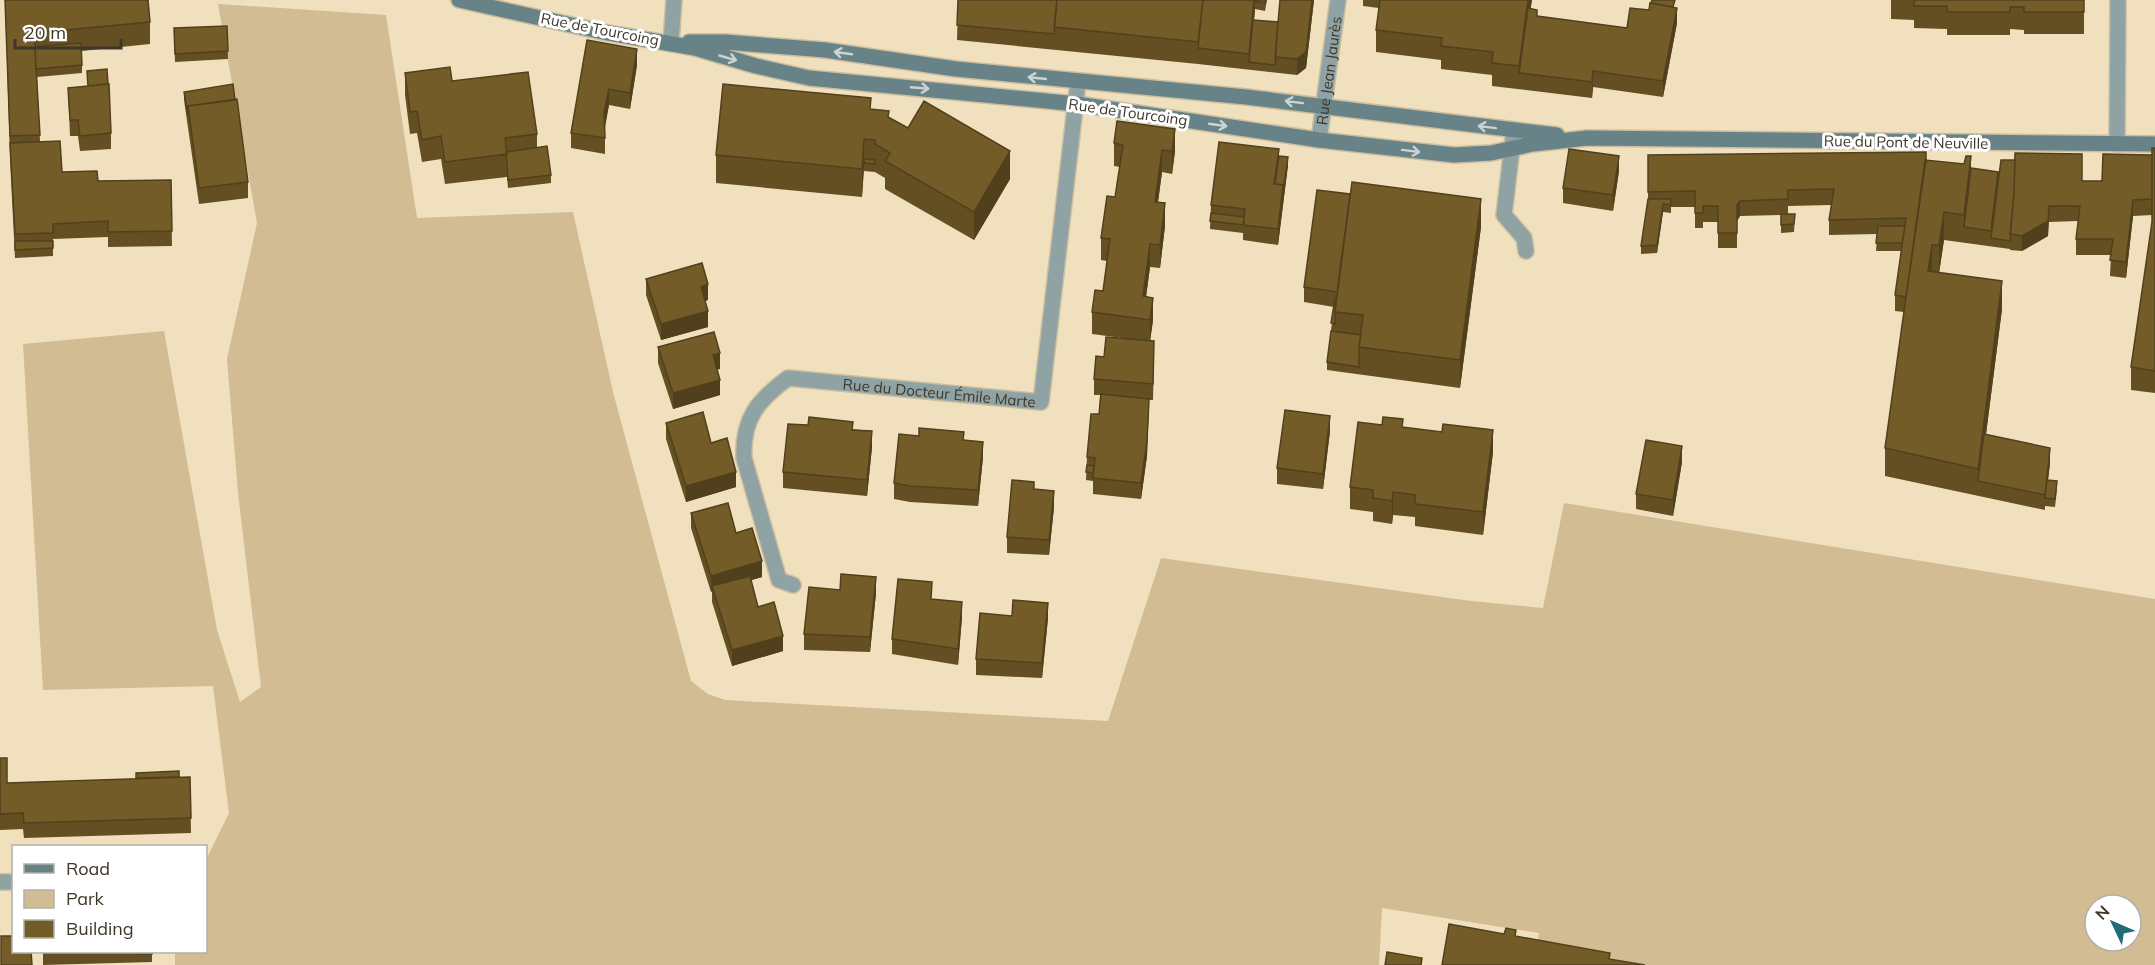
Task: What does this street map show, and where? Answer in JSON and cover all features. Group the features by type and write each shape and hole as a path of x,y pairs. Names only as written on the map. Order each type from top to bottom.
{"main road":[{"name":"Rue de Tourcoing","path":"459,0 603,32 672,43 809,78 1077,104 1319,140 1454,155 1471,155 1553,141 1587,138"},
{"name":"Rue de Tourcoing","path":"672,43 725,42 825,50 956,69 1324,106 1587,138 1658,139"},
{"name":"Rue du Pont de Neuville","path":"1658,139 2155,144"}],"street":[{"path":"672,43 674,0"},
{"name":"Rue Jean Jaurès","path":"1319,140 1338,0"},
{"path":"2117,144 2118,0"},
{"name":"Rue du Docteur Émile Marte","path":"792,585 779,580 744,458 743,441 745,428 751,416 774,389 788,378 1041,402 1078,82"},
{"path":"1515,130 1504,215 1524,238 1526,251"}],"green space":[{"path":"218,4 386,15 417,218 573,212 613,392 691,681 708,694 725,700 1108,721 1161,558 1471,601 1543,608 1564,503 2155,599 2155,965 1645,965 1537,947 1539,933 1382,908 1379,965 175,965 175,953 207,953 207,858 229,813 213,686 43,690 23,344 164,331 217,630 240,702 261,687 238,493 227,359 257,223"}],"building":[{"path":"5,0 148,0 150,22 34,33 40,135 10,136"},
{"path":"958,0 1057,0 1054,34 957,25"},
{"path":"1057,0 1203,0 1198,42 1054,27"},
{"path":"1203,0 1254,0 1249,54 1198,48"},
{"path":"1254,0 1266,0 1265,3"},
{"path":"1280,0 1312,0 1306,52 1297,59 1275,57"},
{"path":"1380,0 1528,0 1519,66 1492,63 1493,52 1441,46 1442,38 1376,30"},
{"path":"1652,0 1675,0 1673,7 1651,3"},
{"path":"1914,0 2084,0 2084,12 2024,12 2024,7 2010,7 2010,12 1947,12 1947,6 1914,6"},
{"path":"1650,3 1677,8 1663,81 1593,71 1592,82 1519,73 1528,8 1537,10 1537,16 1627,28 1630,8 1649,10"},
{"path":"1253,20 1278,22 1275,65 1249,62"},
{"path":"227,26 228,51 175,54 174,28"},
{"path":"587,40 637,49 630,93 609,89 604,113 605,138 571,133"},
{"path":"81,43 82,65 36,69 35,47"},
{"path":"450,67 452,81 528,72 537,134 505,138 507,154 445,162 441,136 422,140 417,111 410,112 405,73"},
{"path":"107,69 108,84 88,86 87,71"},
{"path":"109,84 111,133 80,136 78,120 70,120 68,88"},
{"path":"233,84 235,100 188,106 188,114 184,92"},
{"path":"723,84 871,98 870,109 889,111 888,117 908,128 924,101 1010,151 974,212 885,161 890,153 875,144 875,140 864,139 862,169 716,155"},
{"path":"237,99 248,182 199,188 188,106"},
{"path":"1117,121 1175,129 1172,151 1162,150 1155,202 1165,203 1160,245 1150,244 1143,296 1153,298 1150,320 1092,312 1095,290 1103,291 1110,239 1101,238 1107,196 1115,197 1123,145 1114,143"},
{"path":"60,141 62,172 97,171 98,181 171,180 172,231 108,232 108,221 53,224 53,233 15,234 10,143"},
{"path":"1219,142 1279,149 1274,184 1283,185 1278,229 1243,225 1245,209 1211,205"},
{"path":"547,146 551,175 508,180 506,152"},
{"path":"2152,148 2155,148 2155,371 2131,367 2152,222"},
{"path":"1569,149 1619,156 1613,195 1563,188"},
{"path":"1926,152 1906,297 1895,295 1906,218 1829,220 1834,189 1788,190 1788,199 1740,201 1737,205 1737,233 1718,233 1718,206 1703,206 1703,213 1695,213 1695,191 1648,192 1648,155"},
{"path":"2015,153 2082,154 2082,181 2102,181 2103,154 2152,155 2152,199 2133,200 2126,262 2110,260 2113,239 2076,239 2080,206 2049,206 2048,221 2022,236 2010,234"},
{"path":"1279,156 1288,157 1283,192 1283,185 1275,184"},
{"path":"1966,156 1971,156 1964,215 1944,212 1939,245 1932,245 1928,271 2002,281 1978,469 1885,448 1925,160 1964,164"},
{"path":"864,159 875,160 875,164 864,163"},
{"path":"2001,160 2015,160 2010,241 1991,238"},
{"path":"1971,168 1998,172 1991,231 1964,227"},
{"path":"1352,182 1481,199 1460,360 1359,347 1363,315 1335,312"},
{"path":"1317,190 1350,194 1337,292 1304,287"},
{"path":"1648,199 1671,199 1671,205 1663,204 1657,245 1641,246"},
{"path":"1211,213 1244,217 1244,225 1210,221"},
{"path":"1781,214 1795,214 1794,224 1781,225"},
{"path":"1878,226 1905,226 1902,243 1876,243"},
{"path":"15,241 53,241 53,248 15,250"},
{"path":"702,263 708,284 701,287 708,311 661,324 646,279"},
{"path":"1336,298 1335,324 1331,323"},
{"path":"1331,331 1361,335 1359,367 1327,362"},
{"path":"714,332 720,353 713,355 720,380 673,393 658,347"},
{"path":"1106,337 1154,341 1153,384 1094,379 1096,356 1104,357"},
{"path":"1101,394 1149,399 1147,441 1141,483 1093,478 1095,458 1087,457 1091,414 1099,414"},
{"path":"1285,410 1330,416 1323,474 1277,468"},
{"path":"703,412 711,443 727,438 736,472 686,486 666,423"},
{"path":"809,417 853,422 852,430 872,431 867,480 783,472 788,424 808,425"},
{"path":"1383,417 1403,419 1402,427 1442,432 1443,424 1493,430 1483,512 1415,504 1415,495 1393,492 1392,501 1373,498 1373,490 1350,487 1358,422 1382,425"},
{"path":"919,428 964,432 963,440 983,442 978,490 894,483 899,434 919,436"},
{"path":"1984,434 2050,448 2045,495 1978,481"},
{"path":"1646,440 1682,446 1673,500 1636,494"},
{"path":"1087,465 1094,466 1093,473 1086,472"},
{"path":"1012,480 1034,482 1034,489 1054,491 1049,540 1007,537"},
{"path":"2047,480 2057,481 2055,499 2045,498"},
{"path":"728,503 736,533 752,528 762,561 711,576 691,513"},
{"path":"841,574 876,577 870,637 804,634 809,587 840,590"},
{"path":"750,576 758,607 774,602 783,636 732,650 712,586"},
{"path":"898,579 932,582 931,599 962,602 958,649 892,639"},
{"path":"1013,600 1048,603 1042,663 976,659 980,613 1012,616"},
{"path":"0,758 7,758 7,783 190,777 191,818 24,823 23,813 0,814"},
{"path":"179,771 179,777 136,778 136,773"},
{"path":"1449,924 1504,934 1506,928 1516,930 1515,936 1610,953 1609,959 1645,965 1442,965"},
{"path":"1,936 12,936 12,953 31,953 32,965 1,965"},
{"path":"1387,952 1422,958 1421,965 1385,965"}]}
